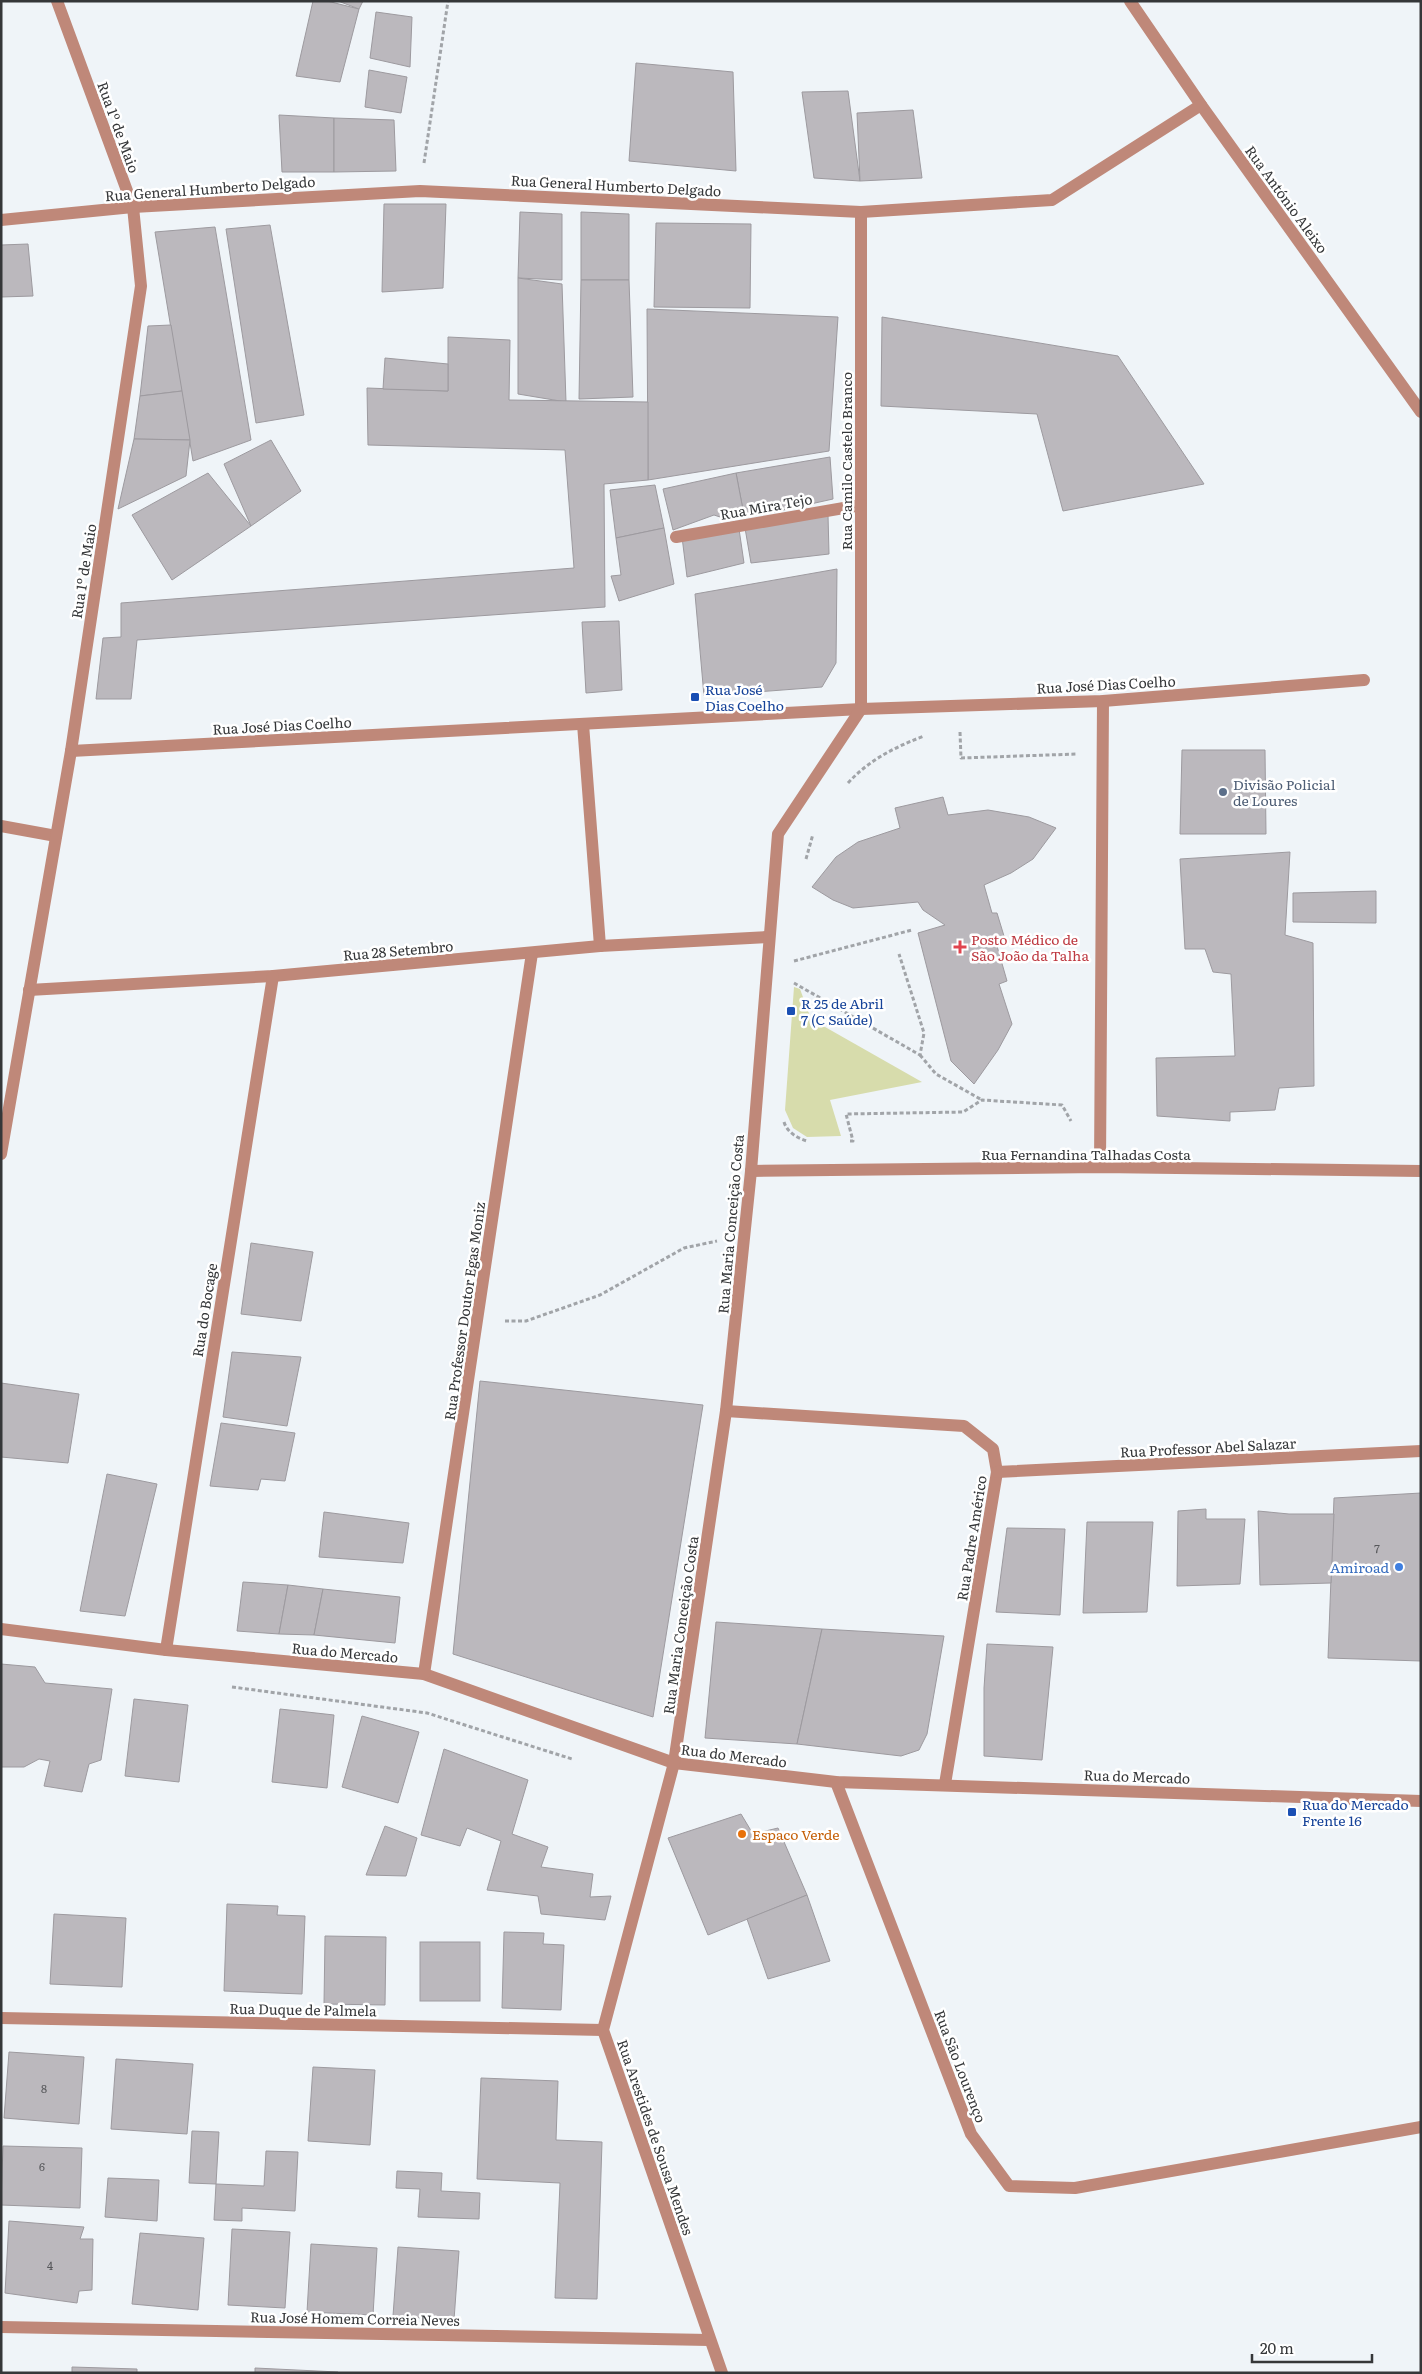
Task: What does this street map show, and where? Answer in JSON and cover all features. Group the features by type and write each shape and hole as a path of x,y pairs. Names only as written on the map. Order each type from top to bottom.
{"street":[{"name":"Rua 1º de Maio","path":"1,1154 70,751 141,286 133,207 57,1"},
{"name":"Rua António Aleixo","path":"1130,1 1201,105 1421,412"},
{"name":"Rua General Humberto Delgado","path":"1,220 133,207 420,191 861,212 1052,200 1201,105"},
{"name":"Rua Camilo Castelo Branco","path":"861,212 861,709"},
{"name":"Rua Mira Tejo","path":"676,537 861,505"},
{"name":"Rua José Dias Coelho","path":"70,751 861,709 1103,701 1364,680"},
{"path":"1100,1167 1103,701"},
{"name":"Rua Maria Conceição Costa","path":"674,1763 726,1411 751,1171 768,937 778,834 861,709"},
{"path":"583,724 600,946"},
{"path":"1,826 56,836"},
{"name":"Rua 28 Setembro","path":"29,990 272,976 600,946 768,937"},
{"name":"Rua Professor Doutor Egas Moniz","path":"424,1674 532,953"},
{"name":"Rua do Bocage","path":"166,1650 272,976"},
{"name":"Rua Fernandina Talhadas Costa","path":"751,1171 1100,1167 1421,1171"},
{"name":"Rua Padre Américo","path":"726,1411 964,1426 993,1449 997,1472 946,1784"},
{"name":"Rua Professor Abel Salazar","path":"997,1472 1421,1451"},
{"name":"Rua do Mercado","path":"1,1629 166,1650 424,1674 674,1763 836,1782 946,1784 1421,1801"},
{"name":"Rua Arestides de Sousa Mendes","path":"674,1763 603,2030 722,2373"},
{"name":"Rua São Lourenço","path":"836,1782 971,2134 1009,2186 1075,2188 1421,2127"},
{"name":"Rua Duque de Palmela","path":"1,2018 603,2030"},
{"name":"Rua José Homem Correia Neves","path":"1,2327 709,2340"}],"path":[{"path":"420,191 448,1"},
{"path":"960,726 961,758 1084,754"},
{"path":"842,790 860,770 892,749 926,735"},
{"path":"804,867 814,833"},
{"path":"793,961 912,930"},
{"path":"792,968 794,952"},
{"path":"899,954 924,1033 920,1055"},
{"path":"790,991 791,981 920,1055 936,1074 982,1100 1062,1105 1071,1122"},
{"path":"843,1141 853,1141 846,1114 963,1112 982,1100"},
{"path":"781,1114 786,1127 799,1138 815,1142"},
{"path":"477,1321 526,1321 600,1295 684,1248 715,1241 744,1240"},
{"path":"230,1686 427,1713 574,1759"}],"green space":[{"path":"794,987 800,989 811,1019 922,1082 830,1100 841,1136 807,1137 793,1128 785,1110"}],"building":[{"path":"313,1 327,1 359,9 340,82 296,76"},
{"path":"338,1 363,1 359,9"},
{"path":"376,12 412,17 410,67 370,58"},
{"path":"636,63 733,72 736,171 629,161"},
{"path":"369,70 407,77 401,113 365,107"},
{"path":"848,91 860,181 814,178 802,92"},
{"path":"913,110 922,178 860,181 857,113"},
{"path":"279,115 334,118 334,172 282,172"},
{"path":"334,118 394,120 396,171 334,172"},
{"path":"384,204 446,204 443,288 382,292"},
{"path":"520,212 562,214 562,280 518,278"},
{"path":"581,212 629,214 629,280 581,280"},
{"path":"656,223 751,224 750,308 654,307"},
{"path":"270,225 304,415 256,423 226,229"},
{"path":"215,227 251,440 193,461 155,232"},
{"path":"28,244 33,296 1,297 1,245"},
{"path":"518,278 562,284 566,402 518,394"},
{"path":"581,280 629,280 633,397 579,399"},
{"path":"647,309 838,317 829,451 648,480"},
{"path":"882,317 1118,356 1204,484 1063,511 1037,414 881,406"},
{"path":"171,325 182,391 140,396 148,326"},
{"path":"448,337 510,340 509,400 648,402 648,480 604,484 605,607 137,640 131,699 96,699 103,638 121,637 121,603 574,568 565,450 368,445 367,388 448,391"},
{"path":"385,358 448,364 448,391 383,389"},
{"path":"182,391 190,440 134,439 140,396"},
{"path":"134,439 190,440 186,476 118,509"},
{"path":"271,440 301,491 251,526 224,464"},
{"path":"830,457 833,499 770,513 765,508 744,515 736,473"},
{"path":"208,473 251,526 172,580 132,515"},
{"path":"736,473 744,515 729,520 714,515 673,530 663,489"},
{"path":"655,485 664,528 616,538 610,490"},
{"path":"828,515 829,554 751,563 745,528"},
{"path":"664,528 674,584 619,601 611,576 621,575 616,538"},
{"path":"739,529 744,563 687,577 682,537"},
{"path":"837,569 836,663 822,687 704,696 695,594"},
{"path":"619,621 622,690 586,693 582,622"},
{"name":"Divisão Policial de Loures","path":"1182,750 1265,750 1266,834 1180,834"},
{"name":"Posto Médico de São João da Talha","path":"943,797 948,815 988,810 1029,817 1056,828 1033,859 1011,873 984,885 992,913 997,913 1004,936 995,939 1007,981 999,984 1012,1024 998,1050 974,1084 951,1061 918,933 945,925 923,910 918,902 853,908 833,900 812,887 836,857 858,842 900,828 895,808"},
{"path":"1290,852 1285,935 1313,943 1314,1086 1279,1088 1275,1110 1230,1112 1230,1121 1157,1116 1156,1058 1235,1056 1231,974 1213,972 1205,949 1185,949 1180,859"},
{"path":"1376,891 1376,923 1293,922 1293,893"},
{"path":"251,1243 313,1252 301,1321 241,1314"},
{"path":"232,1352 301,1357 287,1426 223,1417"},
{"path":"480,1381 703,1405 653,1717 453,1654"},
{"path":"1,1383 79,1394 68,1463 1,1457"},
{"path":"221,1423 295,1433 285,1481 261,1479 258,1490 210,1486"},
{"path":"107,1474 157,1484 125,1616 80,1611"},
{"path":"1421,1493 1421,1661 1328,1658 1334,1498"},
{"path":"1206,1509 1206,1519 1245,1519 1240,1584 1177,1586 1178,1511"},
{"path":"1258,1511 1289,1514 1334,1514 1331,1583 1260,1585"},
{"path":"324,1512 409,1523 403,1563 319,1557"},
{"path":"1087,1522 1153,1522 1147,1612 1083,1613"},
{"path":"1007,1528 1065,1529 1060,1615 996,1612"},
{"path":"243,1582 288,1585 279,1634 237,1631"},
{"path":"288,1585 323,1589 314,1635 279,1634"},
{"path":"323,1589 400,1597 395,1643 314,1635"},
{"path":"716,1622 822,1629 797,1744 705,1738"},
{"path":"822,1629 944,1636 927,1734 919,1750 901,1756 797,1744"},
{"path":"987,1644 1053,1647 1042,1760 984,1756 984,1688"},
{"path":"1,1664 35,1667 45,1683 112,1689 101,1760 89,1764 82,1792 44,1786 50,1761 39,1759 24,1767 1,1767"},
{"path":"134,1699 188,1705 179,1782 125,1776"},
{"path":"280,1709 334,1715 327,1788 272,1782"},
{"path":"362,1716 419,1732 398,1803 342,1787"},
{"path":"444,1749 528,1780 512,1834 548,1847 541,1867 593,1874 590,1897 611,1896 605,1920 541,1914 538,1896 487,1890 501,1841 467,1828 460,1846 421,1835"},
{"path":"741,1814 753,1834 778,1828 807,1895 708,1935 668,1838"},
{"path":"385,1826 417,1838 406,1876 366,1875"},
{"path":"807,1895 830,1961 768,1979 747,1919"},
{"path":"227,1904 278,1906 277,1915 305,1916 302,1994 224,1991"},
{"path":"54,1914 126,1918 122,1987 50,1984"},
{"path":"504,1932 544,1933 543,1944 564,1945 561,2010 502,2008"},
{"path":"325,1936 386,1937 385,2005 324,2004"},
{"path":"420,1942 480,1942 480,2001 420,2001"},
{"path":"9,2052 84,2057 79,2124 4,2118"},
{"path":"116,2059 193,2064 187,2134 111,2129"},
{"path":"313,2067 375,2070 370,2145 308,2141"},
{"path":"481,2078 558,2081 556,2140 602,2142 597,2299 555,2298 560,2183 477,2179"},
{"path":"192,2131 219,2132 216,2184 189,2183"},
{"path":"3,2146 82,2148 80,2208 1,2205"},
{"path":"266,2151 298,2152 295,2211 242,2208 242,2221 214,2220 216,2184 264,2186"},
{"path":"397,2171 442,2173 441,2191 480,2193 479,2219 418,2217 420,2189 396,2188"},
{"path":"108,2178 159,2180 157,2221 105,2217"},
{"path":"9,2221 84,2227 80,2239 93,2239 92,2290 79,2291 77,2303 5,2293"},
{"path":"232,2229 290,2232 285,2308 228,2305"},
{"path":"140,2233 204,2238 198,2310 132,2304"},
{"path":"311,2244 377,2248 373,2315 307,2312"},
{"path":"398,2247 459,2251 454,2320 393,2316"},
{"path":"72,2367 137,2369 137,2373 72,2373"},
{"path":"255,2368 338,2372 338,2373 255,2373"}],"place":[{"name":"Rua José Dias Coelho","path":"695,697"},
{"name":"Divisão Policial de Loures","path":"1223,792"},
{"name":"Posto Médico de São João da Talha","path":"960,947"},
{"name":"R 25 de Abril 7 (C Saúde)","path":"791,1011"},
{"name":"Amiroad","path":"1399,1567"},
{"name":"Rua do Mercado Frente 16","path":"1292,1812"},
{"name":"Espaco Verde","path":"742,1834"}]}
